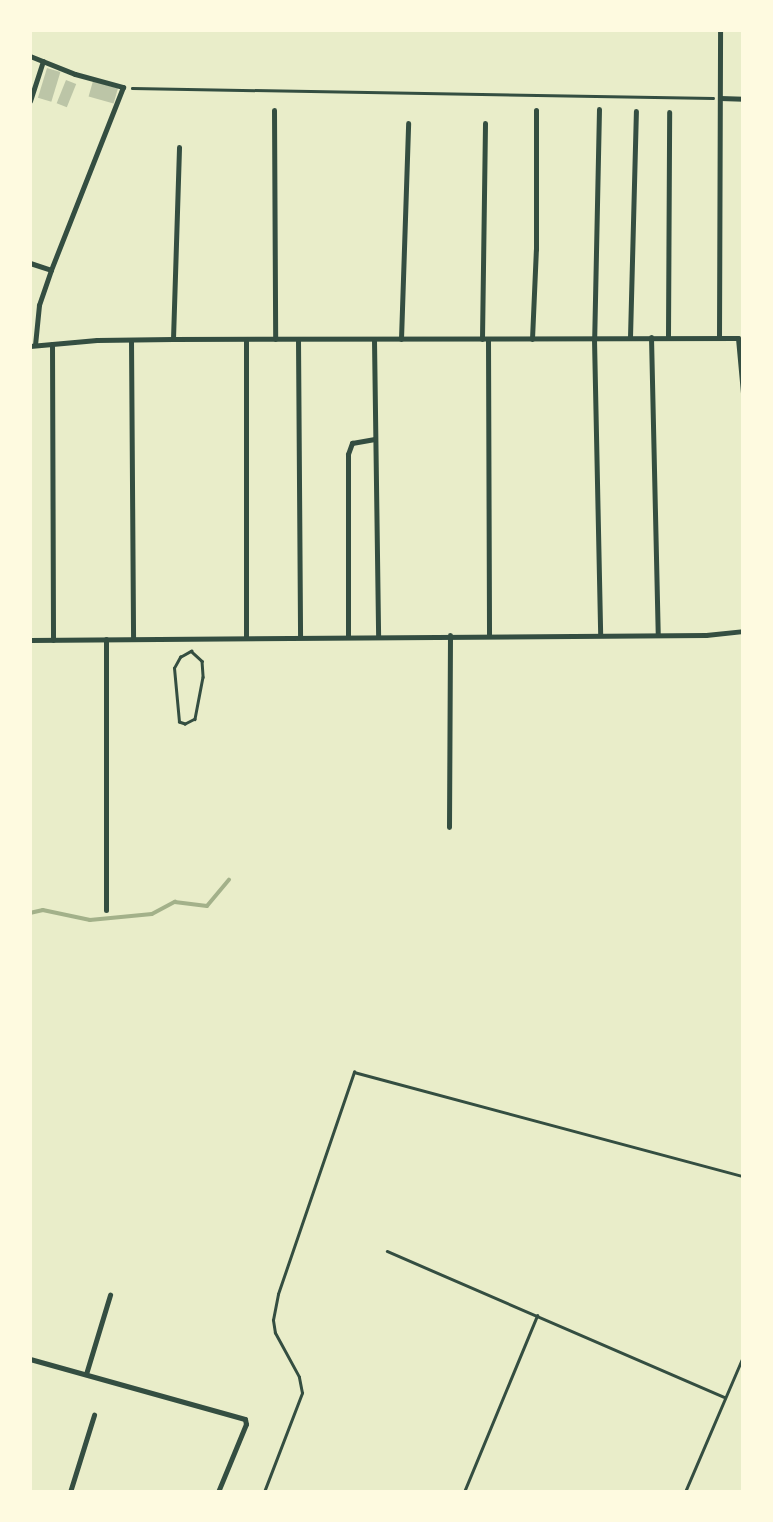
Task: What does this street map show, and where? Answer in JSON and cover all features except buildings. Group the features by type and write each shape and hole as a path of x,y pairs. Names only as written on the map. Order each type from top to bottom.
{"street":[{"path":"719,338 720,30"},
{"path":"30,56 123,87 51,270 39,305 32,346 173,339 532,340 668,336 741,338 743,393"},
{"path":"30,101 43,61"},
{"path":"720,98 743,99"},
{"path":"599,109 594,338 600,635"},
{"path":"274,110 275,339"},
{"path":"532,340 536,249 536,110"},
{"path":"630,337 636,111"},
{"path":"668,336 669,112"},
{"path":"401,340 408,123"},
{"path":"485,123 489,635"},
{"path":"173,339 179,147"},
{"path":"30,263 51,270"},
{"path":"651,337 658,635"},
{"path":"298,339 300,637"},
{"path":"131,340 133,639"},
{"path":"246,340 246,638"},
{"path":"373,340 378,636"},
{"path":"51,344 53,640"},
{"path":"348,636 348,454 352,443 375,439"},
{"path":"30,640 658,635 743,631"},
{"path":"449,827 450,635"},
{"path":"106,639 106,910"},
{"path":"86,1374 110,1295"},
{"path":"30,1359 245,1419 246,1424 218,1492"},
{"path":"69,1492 94,1415"}],"lane":[{"path":"191,651 192,640"},
{"path":"191,651 202,661 204,677 195,719 185,724 179,722 174,668 180,657 191,651"},
{"path":"264,1492 302,1392 299,1377 275,1333 273,1320 278,1294 354,1072 743,1176"},
{"path":"387,1251 725,1397"},
{"path":"464,1492 537,1316"},
{"path":"685,1492 743,1357"}],"path":[{"path":"123,87 153,90 359,90 720,98"}],"waterway":[{"path":"30,913 43,910 90,920 152,914 175,902 207,906 229,880"}]}
